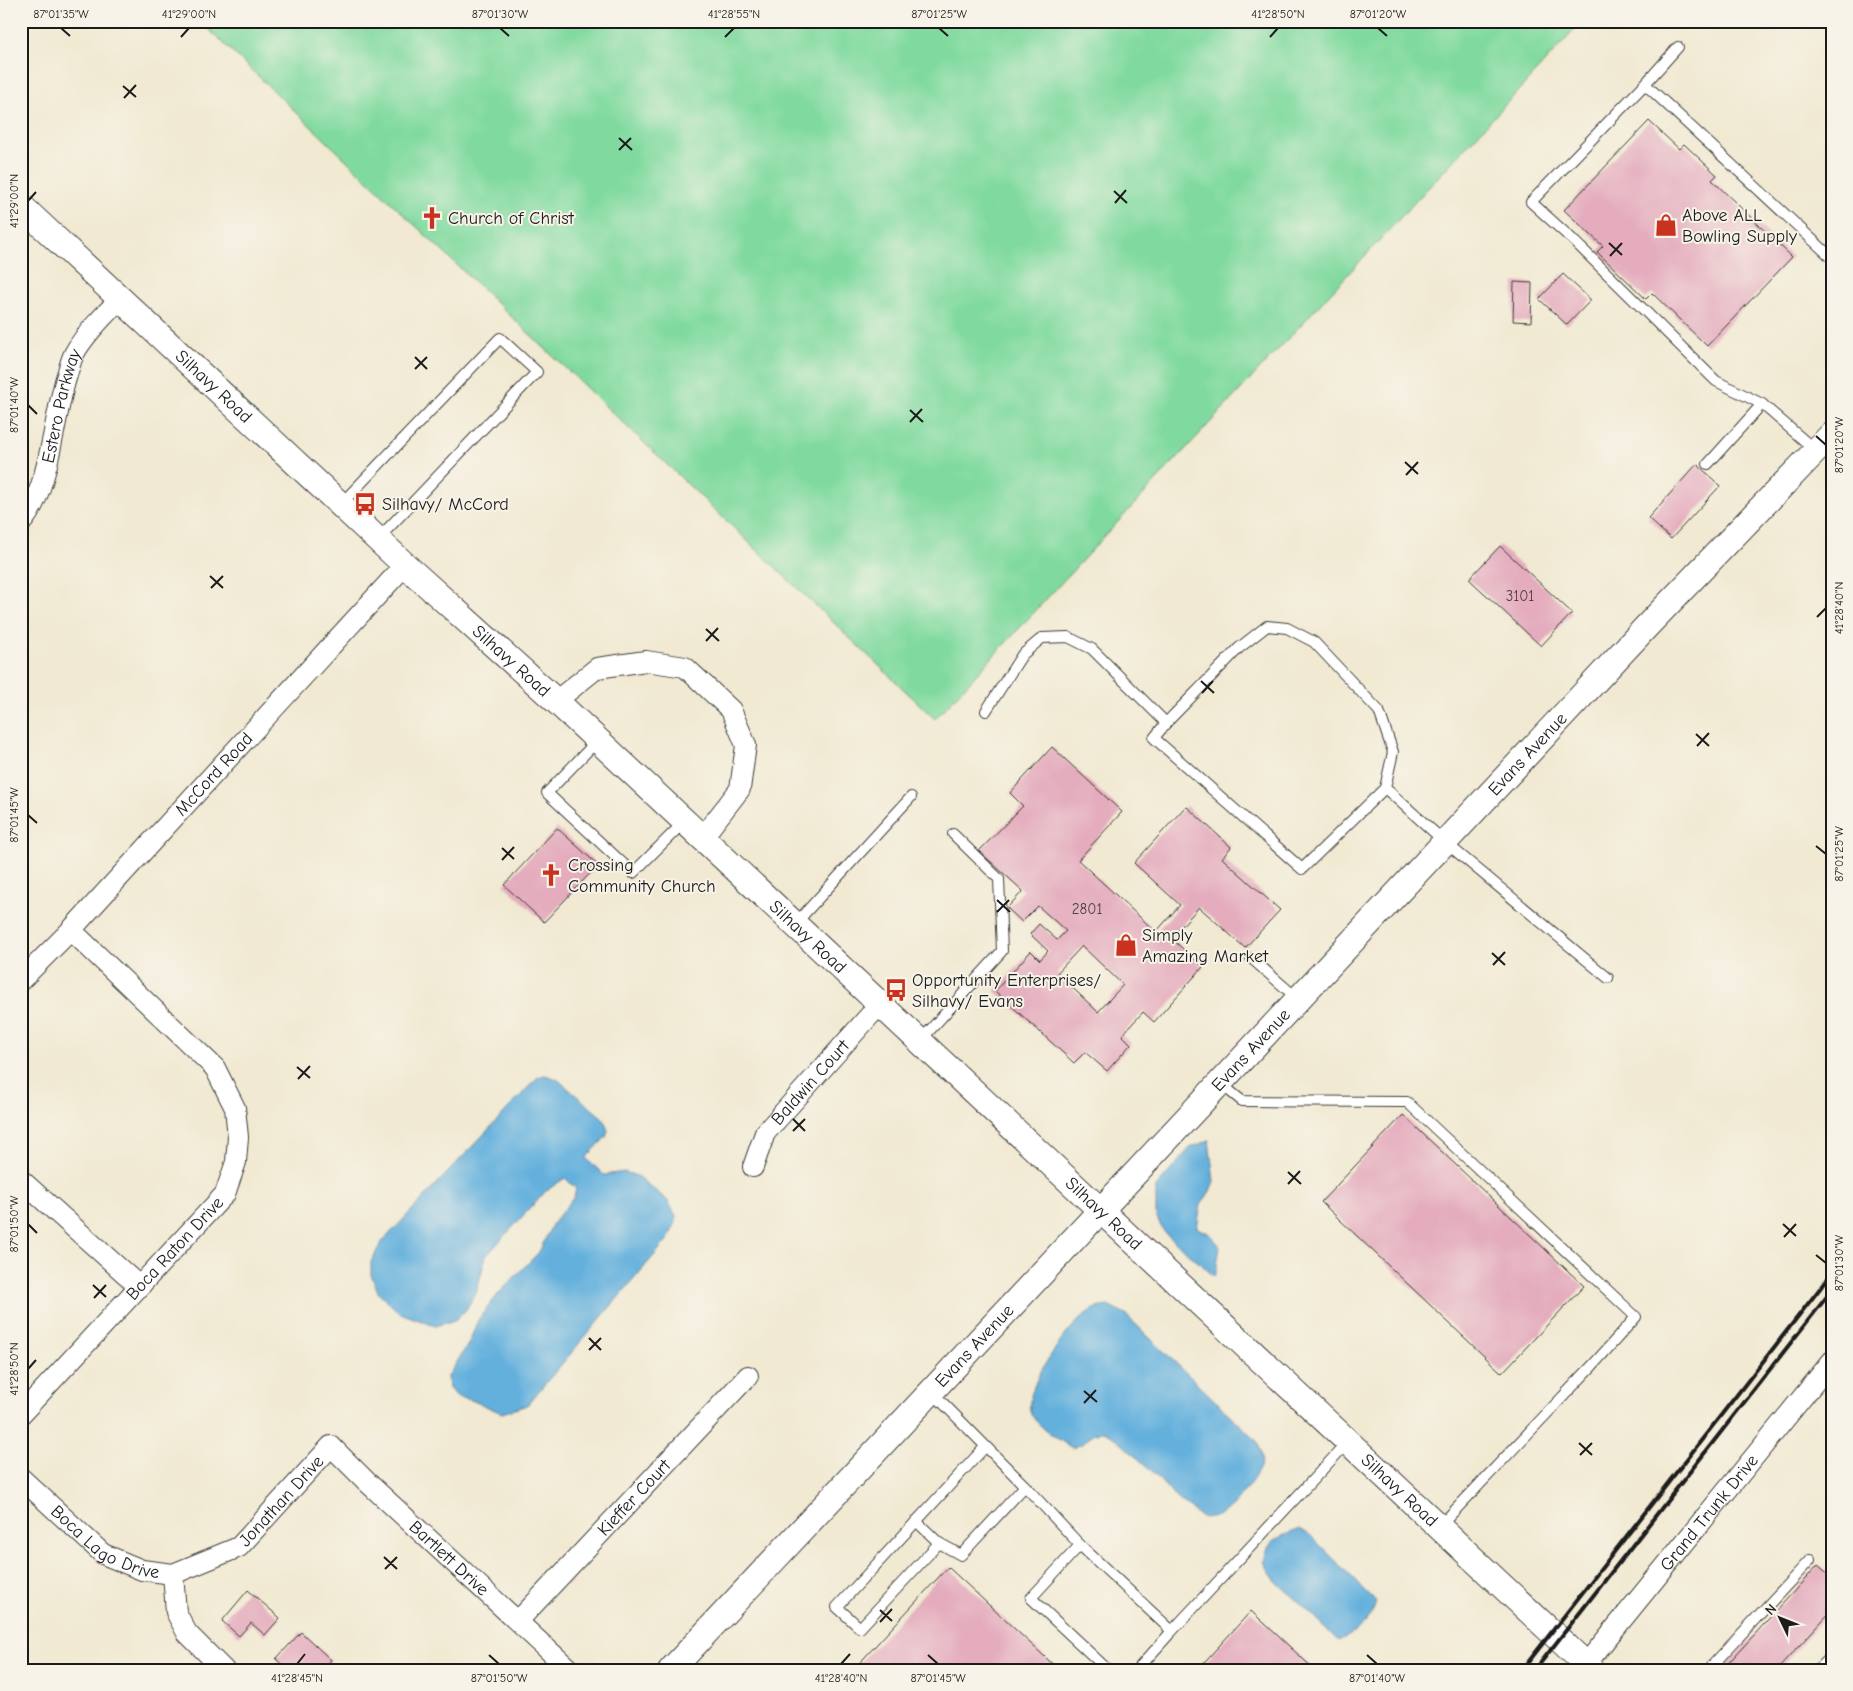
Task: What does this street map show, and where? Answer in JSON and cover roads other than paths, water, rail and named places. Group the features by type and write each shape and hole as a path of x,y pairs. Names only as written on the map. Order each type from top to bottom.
{"street":[{"name":"Silhavy Road","path":"21,206 405,565 598,740 1438,1528 1589,1667"},
{"name":"Estero Parkway","path":"21,523 27,517 40,489 61,393 74,354 102,318 121,298"},
{"name":"Evans Avenue","path":"671,1670 1646,627 1824,442"},
{"name":"McCord Road","path":"21,980 71,930 405,565"},
{"path":"556,701 597,668 646,662 686,667 731,710 746,745 740,789 694,830"},
{"name":"Boca Raton Drive","path":"21,1414 225,1194 236,1162 238,1137 235,1108 215,1068 71,930"},
{"name":"Baldwin Court","path":"752,1167 765,1133 880,1004"},
{"path":"21,1180 140,1287"},
{"name":"Grand Trunk Drive","path":"1589,1667 1832,1361"},
{"name":"Kieffer Court","path":"518,1620 748,1376"},
{"name":"Bartlett Drive","path":"331,1446 374,1489 570,1670"},
{"name":"Jonathan Drive","path":"172,1574 239,1547 331,1446"},
{"name":"Boca Lago Drive","path":"21,1478 103,1554 142,1570 172,1574"},
{"path":"172,1574 176,1612 187,1633 224,1670"}],"lane":[{"path":"1678,47 1645,84 1531,202 1573,240 1716,381 1762,404 1824,442"},
{"path":"1645,84 1832,258"},
{"path":"341,504 500,338 537,372 378,539"},
{"path":"1708,464 1762,404"},
{"path":"1267,626 1287,628 1314,642 1379,711 1393,752 1385,788 1302,869 1154,738 1166,723 1239,648 1267,626"},
{"path":"986,711 1022,655 1042,638 1068,637 1092,650 1166,723"},
{"path":"598,740 547,793 633,874 694,830"},
{"path":"1385,788 1445,842 1608,978"},
{"path":"795,924 911,797"},
{"path":"920,1041 1002,951 999,878 953,834"},
{"path":"1251,958 1298,999"},
{"path":"1220,1083 1242,1101 1407,1102 1636,1317 1438,1528"},
{"path":"932,1392 1080,1545 1172,1631"},
{"path":"1137,1670 1348,1442"},
{"path":"939,1543 860,1628 837,1607 985,1447"},
{"path":"916,1521 939,1543 961,1555 1025,1486"},
{"path":"1080,1545 1031,1598 1108,1670"},
{"path":"1708,1670 1810,1560"},
{"path":"1817,1670 1832,1654"}],"water":[{"path":"545,1075 557,1079 604,1119 608,1131 606,1137 586,1158 604,1175 624,1172 637,1176 668,1201 677,1218 669,1238 527,1405 502,1413 471,1400 458,1397 449,1389 448,1376 469,1343 478,1320 500,1292 539,1252 553,1223 574,1197 576,1189 565,1178 546,1191 486,1256 476,1293 465,1311 455,1320 435,1326 400,1313 379,1294 371,1275 371,1262 381,1243 538,1077"},
{"path":"1209,1140 1214,1181 1201,1205 1197,1228 1209,1233 1220,1246 1214,1276 1164,1232 1156,1216 1156,1187 1190,1148"},
{"path":"1108,1306 1126,1315 1257,1441 1262,1460 1257,1473 1246,1490 1221,1515 1202,1518 1173,1495 1152,1471 1114,1437 1104,1432 1094,1433 1084,1443 1072,1448 1047,1431 1032,1415 1030,1399 1051,1354 1073,1326 1084,1316 1095,1308"},
{"path":"1300,1529 1310,1535 1376,1601 1367,1621 1351,1634 1338,1641 1295,1598 1276,1582 1264,1562 1268,1548 1272,1543 1280,1537"}],"railway":[{"path":"1522,1670 1832,1273"},
{"path":"1535,1670 1832,1290"}],"place":[{"name":"Church of Christ","path":"432,218"},
{"name":"Above ALL Bowling Supply","path":"1666,225"},
{"name":"Silhavy/ McCord","path":"365,504"},
{"name":"Crossing Community Church","path":"551,875"},
{"name":"Simply Amazing Market","path":"1126,945"},
{"name":"Opportunity Enterprises/ Silhavy/ Evans","path":"896,990"}]}
